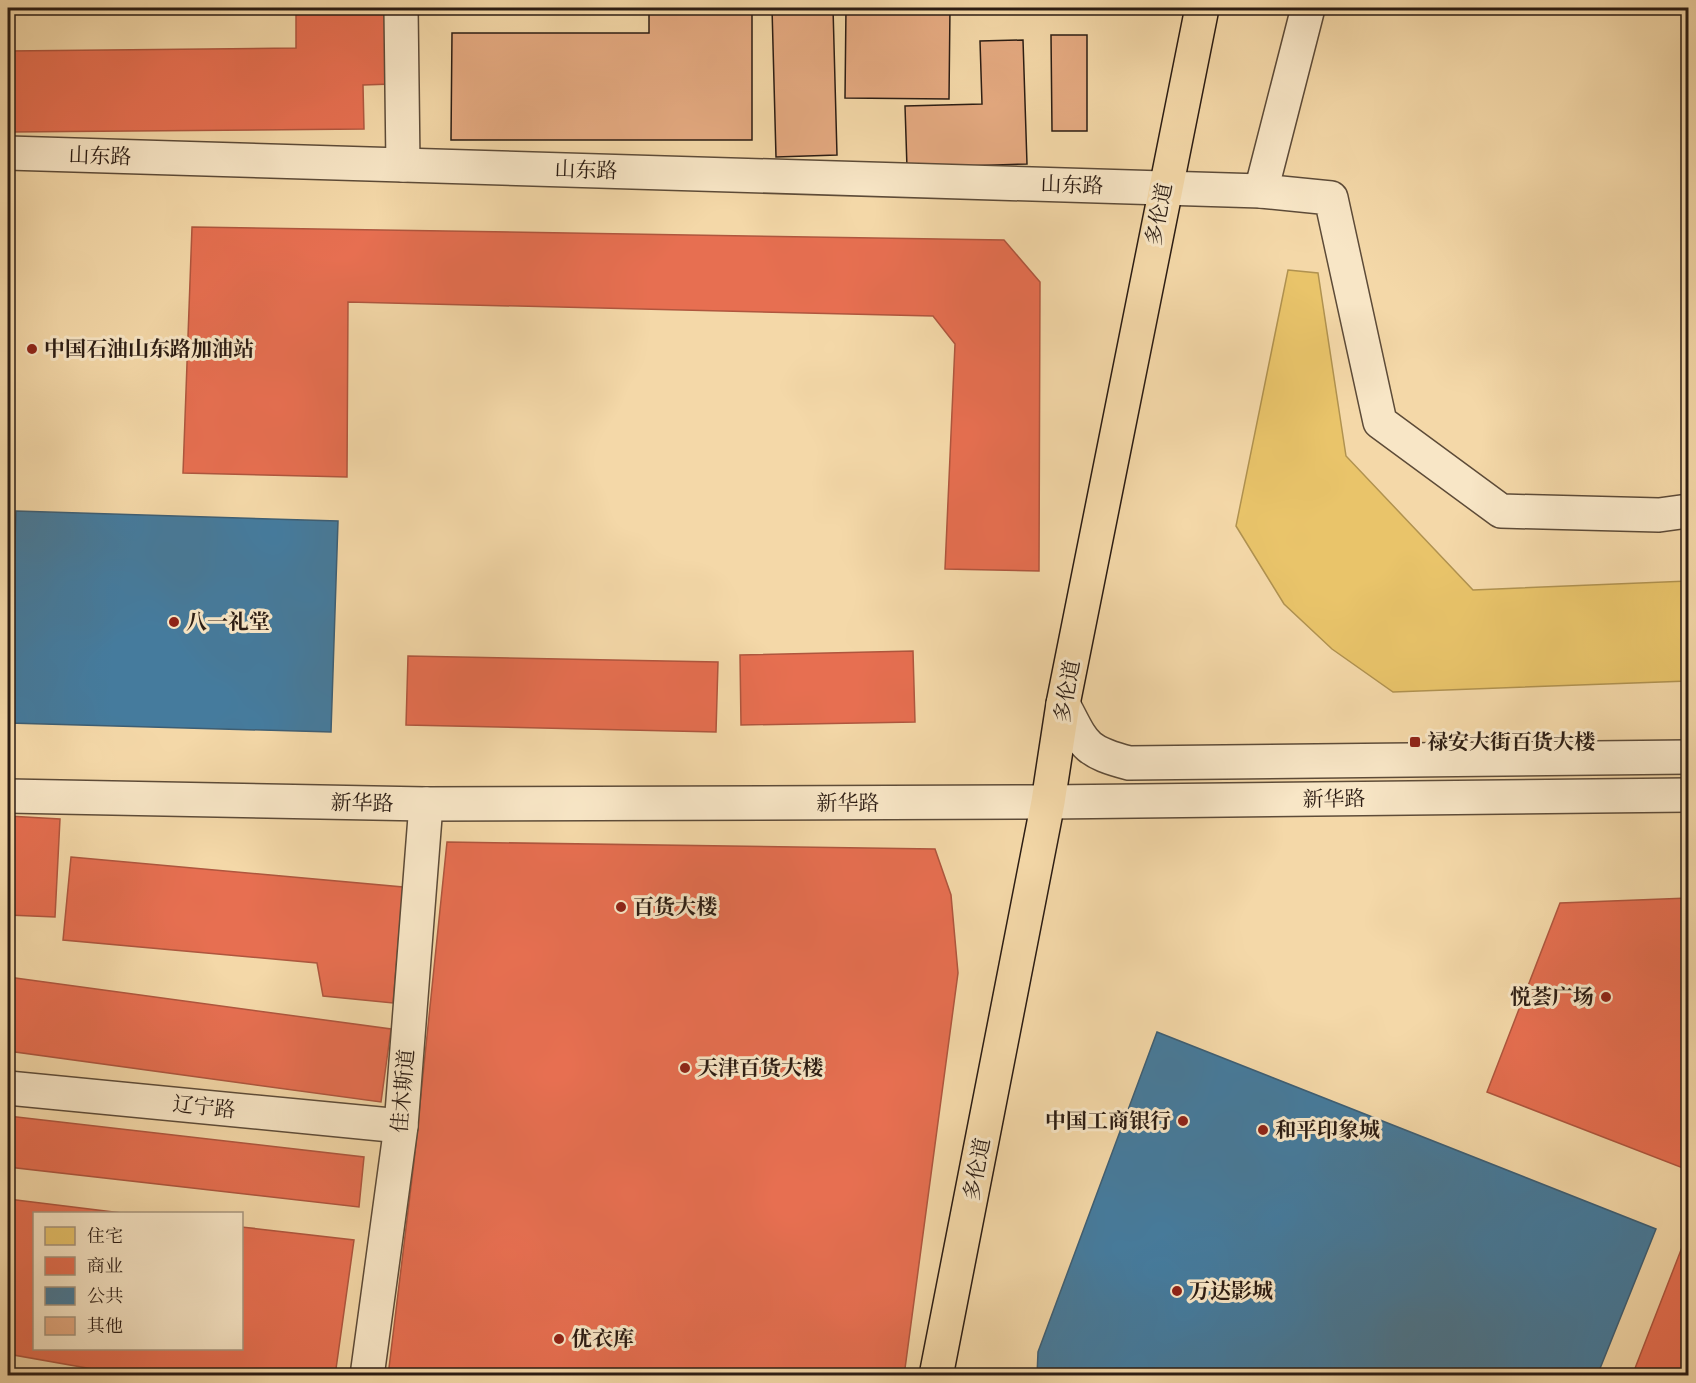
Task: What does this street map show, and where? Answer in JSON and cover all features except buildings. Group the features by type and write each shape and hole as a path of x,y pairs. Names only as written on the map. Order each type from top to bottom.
{"main road":[{"name":"多伦道","path":"936,1376 1048,802 1064,704 1202,8"}],"street":[{"path":"401,8 403,165"},
{"path":"1261,191 1308,8"},
{"name":"山东路","path":"8,153 1261,191 1331,198 1380,422 1501,511 1659,515 1689,511"},
{"name":"新华路","path":"1064,704 1084,744 1103,756 1129,763 1689,757"},
{"name":"新华路","path":"8,796 426,804 1048,802 1689,795"},
{"name":"佳木斯道","path":"368,1376 401,1126 426,804"},
{"name":"辽宁路","path":"8,1088 401,1126"}],"place":[{"name":"中国石油山东路加油站","path":"32,349"},
{"name":"八一礼堂","path":"174,622"},
{"name":"禄安大街百货大楼","path":"1415,742"},
{"name":"百货大楼","path":"621,907"},
{"name":"悦荟广场","path":"1606,997"},
{"name":"天津百货大楼","path":"685,1068"},
{"name":"中国工商银行","path":"1183,1121"},
{"name":"和平印象城","path":"1263,1130"},
{"name":"万达影城","path":"1177,1291"},
{"name":"优衣库","path":"559,1339"}]}
